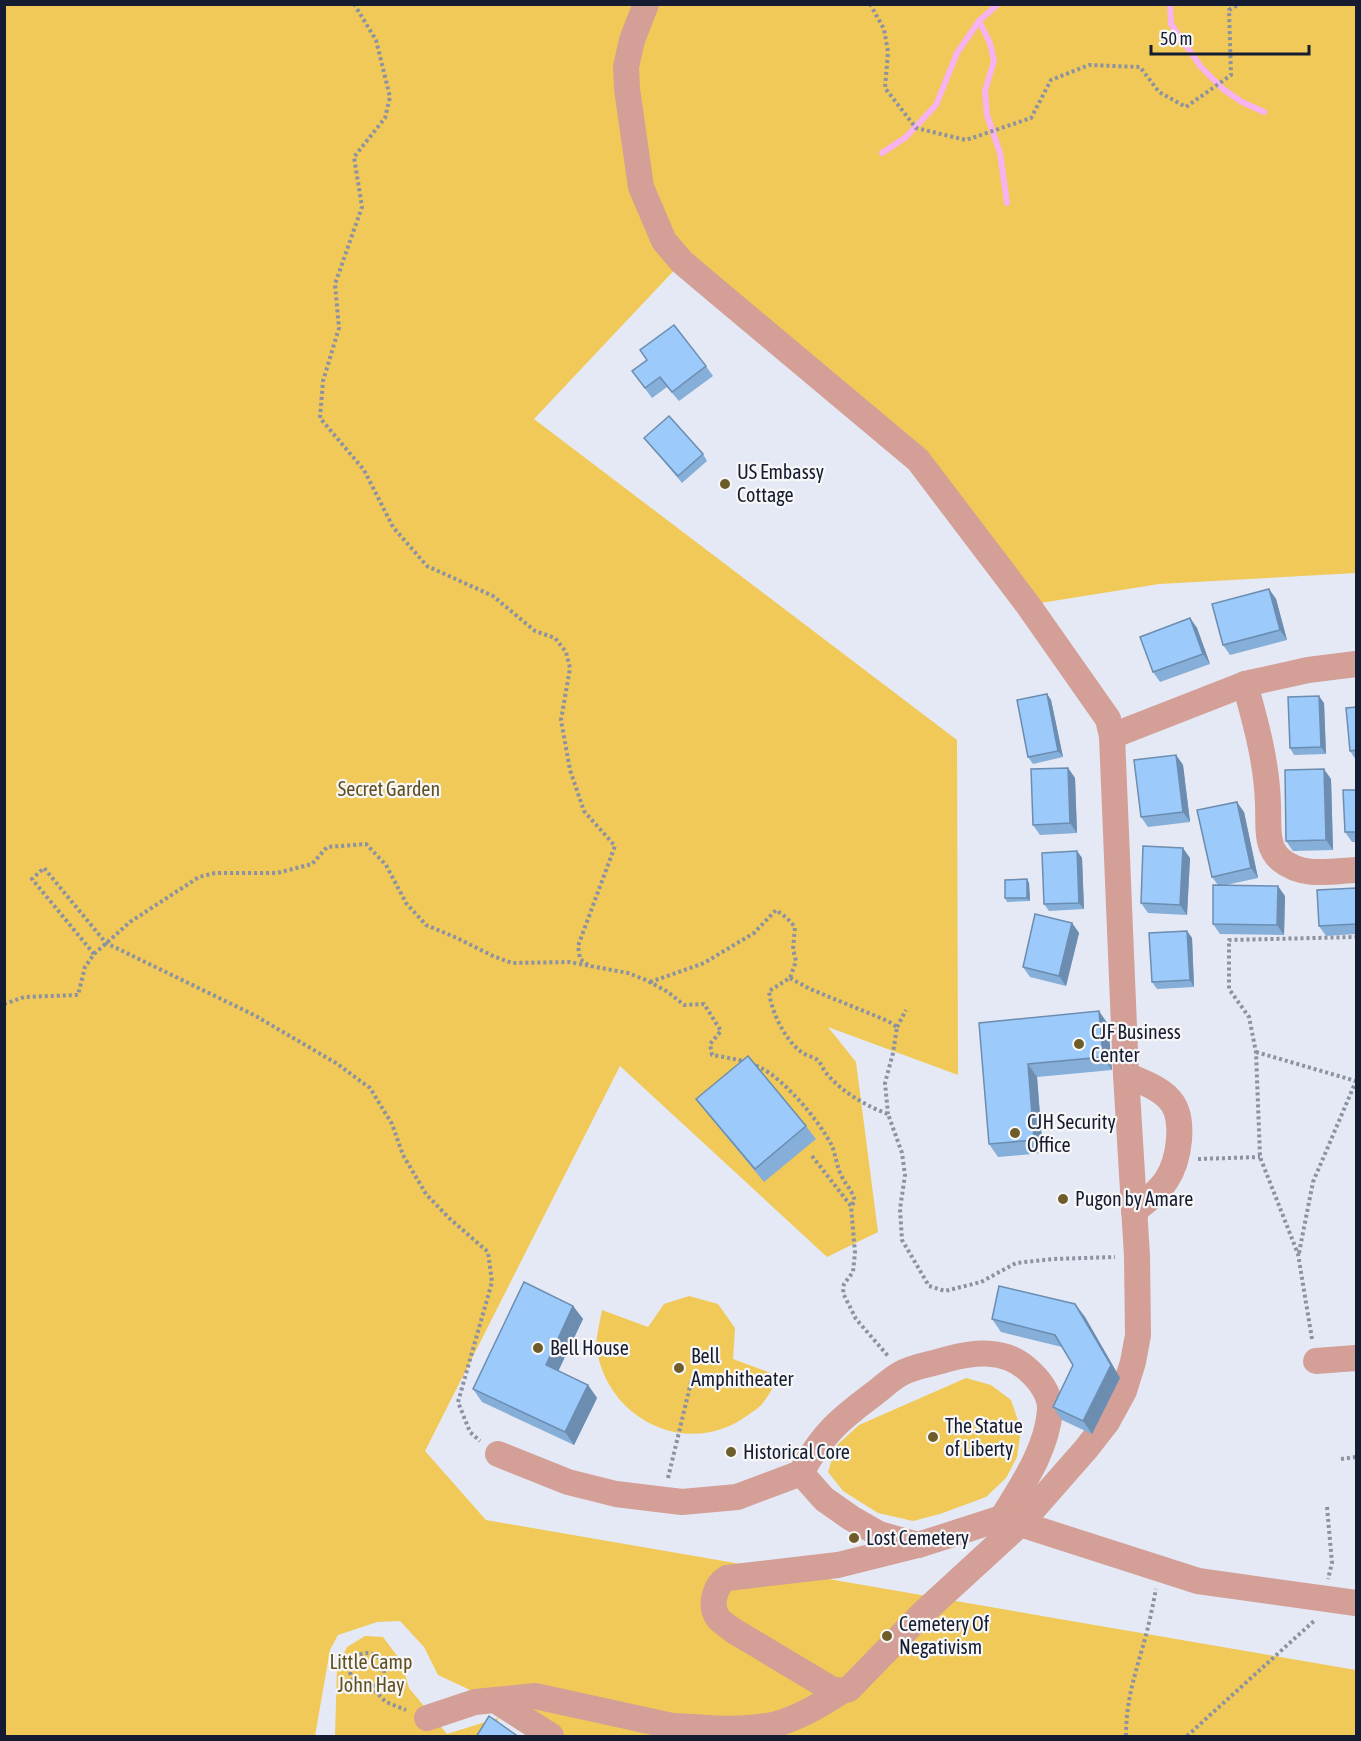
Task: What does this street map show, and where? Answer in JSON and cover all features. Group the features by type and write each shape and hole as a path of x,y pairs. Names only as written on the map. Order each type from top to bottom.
{"street":[{"path":"427,1718 475,1702 536,1696 683,1731 768,1726 816,1708 858,1681 1012,1520 1086,1449 1107,1422 1124,1391 1138,1335 1137,1256 1126,1076 1112,736 1108,720 1028,605 918,460 682,262 664,242 641,187 627,88 626,67 632,40 646,4"},
{"path":"1112,736 1245,684 1308,670 1356,664"},
{"path":"1245,684 1262,746 1267,776 1270,847 1280,860 1297,870 1314,873 1356,870"},
{"path":"1126,1076 1151,1087 1173,1104 1180,1127 1177,1160 1163,1185 1134,1211"},
{"path":"498,1454 568,1482 616,1494 682,1502 736,1497 801,1473 814,1449 839,1420 902,1373 981,1352 1005,1356 1020,1363 1034,1374 1045,1391 1050,1407 1047,1427 1012,1520"},
{"path":"1316,1361 1356,1358"},
{"path":"801,1473 824,1499 850,1518 879,1534 918,1545"},
{"path":"842,1691 831,1689 734,1631 719,1619 715,1612 714,1602 720,1582 727,1578 838,1565 1012,1520 1198,1581 1356,1603"},
{"path":"495,1700 551,1737"}],"path":[{"path":"354,4 376,40 390,97 385,118 354,157 362,207 335,284 339,328 322,381 320,418 364,470 393,526 427,566 493,596 535,631 555,638 566,652 570,668 561,720 570,770 584,811 615,846 578,946 580,959 591,967"},
{"path":"870,4 884,29 888,52 885,88 916,128 966,140 1031,118 1051,80 1089,65 1140,67 1159,92 1186,107 1231,75 1228,10 1239,4"},
{"path":"4,1004 24,997 78,995 85,967 94,954 130,922 199,877 215,873 277,873 312,864 327,847 366,844 386,865 406,903 426,926 512,963 569,962 627,973 668,992 684,1005 704,1005 721,1031 710,1044 712,1055 740,1060 763,1069 812,1115 831,1145 842,1177 850,1186 855,1201 850,1204"},
{"path":"94,954 32,879 44,867 106,943 254,1015 336,1063 370,1088 392,1124 403,1155 426,1194 449,1218 488,1252 492,1282 459,1402 470,1432 498,1454"},
{"path":"650,982 704,963 754,933 776,910 788,918 795,927 793,949 796,962 790,978 769,991 770,1002 782,1032 801,1053 818,1060 825,1073 840,1087 873,1109 888,1114"},
{"path":"1316,1361 1298,1254 1260,1157 1256,1052 1249,1017 1228,989 1229,940 1356,937"},
{"path":"790,978 810,989 888,1020 897,1027"},
{"path":"906,1010 897,1027 885,1083 888,1114 902,1153 905,1175 900,1209 902,1240 929,1286 945,1291 981,1282 1016,1263 1053,1259 1137,1256"},
{"path":"1256,1052 1356,1081 1313,1182 1298,1254"},
{"path":"812,1156 850,1204 855,1253 853,1272 844,1284 843,1293 856,1319 902,1373"},
{"path":"1177,1160 1260,1157"},
{"path":"662,1499 692,1378"},
{"path":"1341,1459 1356,1456"},
{"path":"1327,1582 1332,1563 1328,1507"},
{"path":"1126,1737 1126,1719 1132,1680 1146,1635 1158,1582"},
{"path":"1187,1737 1323,1613"},
{"path":"370,1686 379,1681 383,1671 380,1660 366,1653 356,1657 350,1666 355,1681 370,1686 386,1702 427,1718"}],"green space":[{"name":"Secret Garden","path":"5,5 1356,5 1356,573 1159,584 1028,605 918,460 682,262 534,419 957,740 958,1075 828,1027 856,1062 878,1232 827,1257 620,1066 425,1451 486,1520 1356,1670 1356,1736 541,1736 468,1689 438,1675 424,1647 400,1621 377,1622 338,1635 330,1650 315,1736 5,1736"},
{"name":"Bell Amphitheater","path":"689,1296 718,1304 735,1328 733,1359 779,1376 761,1405 725,1428 701,1433 677,1433 655,1426 634,1414 617,1397 605,1376 597,1351 597,1336 602,1310 648,1327 664,1304"},
{"path":"966,1378 991,1385 1011,1400 1021,1429 1017,1457 1006,1478 986,1497 913,1521 878,1513 843,1491 828,1472 836,1446 859,1425"},
{"name":"Little Camp John Hay","path":"365,1636 383,1637 401,1661 409,1688 447,1734 498,1718 498,1729 494,1736 335,1736 337,1668 347,1647"}],"building":[{"path":"674,325 706,366 672,392 660,377 645,388 632,371 647,360 640,350"},
{"path":"669,416 703,454 678,476 644,438"},
{"path":"1269,589 1280,630 1223,645 1212,604"},
{"path":"1190,618 1203,654 1153,672 1140,637"},
{"path":"1047,694 1058,751 1028,757 1017,700"},
{"path":"1319,696 1321,747 1290,748 1288,697"},
{"path":"1356,707 1356,750 1350,751 1346,708"},
{"path":"1176,755 1183,812 1141,817 1134,760"},
{"path":"1068,768 1070,823 1033,825 1031,769"},
{"path":"1324,769 1326,840 1286,841 1285,770"},
{"path":"1343,790 1356,790 1356,832 1345,832"},
{"path":"1237,802 1251,868 1212,877 1197,810"},
{"path":"1143,846 1183,848 1180,905 1141,903"},
{"path":"1077,851 1079,903 1044,904 1042,853"},
{"path":"1027,879 1027,898 1005,898 1005,880"},
{"path":"1213,885 1278,886 1277,925 1213,924"},
{"path":"1356,888 1356,924 1319,926 1317,890"},
{"path":"1035,914 1072,923 1059,976 1023,967"},
{"path":"1187,931 1190,980 1152,982 1149,933"},
{"path":"1099,1011 1103,1057 1028,1064 1034,1140 989,1144 979,1023"},
{"path":"748,1056 806,1126 755,1169 696,1099"},
{"name":"Bell House","path":"524,1282 573,1306 546,1365 588,1385 565,1432 473,1389"},
{"path":"999,1286 1075,1304 1111,1365 1083,1421 1053,1407 1073,1365 1055,1335 992,1319"},
{"path":"489,1716 519,1737 476,1737"}],"waterway":[{"path":"882,153 906,137 936,105 957,53 979,21 998,4"},
{"path":"1170,4 1171,24 1201,67 1223,89 1242,102 1264,112"},
{"path":"979,21 990,43 994,61 985,91 987,115 1000,153 1007,203"}],"place":[{"name":"US Embassy Cottage","path":"725,484"},
{"name":"CJF Business Center","path":"1079,1044"},
{"name":"CJH Security Office","path":"1015,1133"},
{"name":"Pugon by Amare","path":"1063,1199"},
{"name":"Bell House","path":"538,1348"},
{"name":"Bell Amphitheater","path":"679,1368"},
{"name":"The Statue of Liberty","path":"933,1437"},
{"name":"Historical Core","path":"731,1452"},
{"name":"Lost Cemetery","path":"854,1538"},
{"name":"Cemetery Of Negativism","path":"887,1636"}]}
